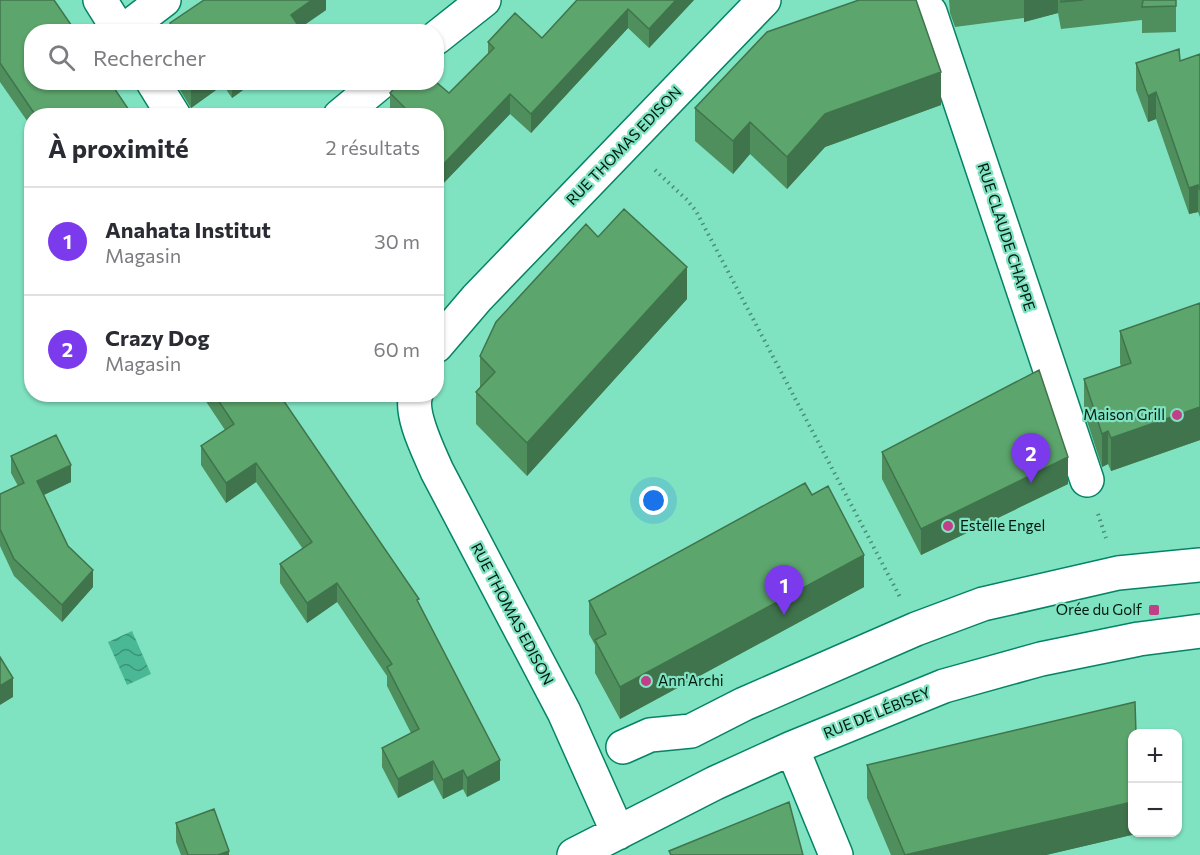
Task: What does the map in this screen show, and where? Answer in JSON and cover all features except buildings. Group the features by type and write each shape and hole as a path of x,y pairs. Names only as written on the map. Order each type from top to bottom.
{"street":[{"path":"100,0 116,24"},
{"path":"132,24 164,0"},
{"path":"444,32 484,0"},
{"name":"RUE THOMAS EDISON","path":"444,337 477,298 763,0"},
{"name":"RUE CLAUDE CHAPPE","path":"917,0 930,12 1087,480"},
{"path":"158,90 169,108"},
{"path":"350,108 371,90"},
{"name":"RUE THOMAS EDISON","path":"411,402 437,471 564,712 618,833"},
{"path":"623,747 650,735 692,730 744,704 916,629 983,604 1118,573 1200,566"},
{"name":"RUE DE LÉBISEY","path":"574,855 715,783 792,748 944,686 1041,659 1139,639 1200,631"},
{"path":"792,748 836,855"}],"path":[{"path":"655,170 696,211 896,590"},
{"path":"1087,480 1118,573"}],"water":[{"path":"132,631 151,674 127,685 108,642"}],"place":[{"name":"Maison Grill","path":"1177,415"},
{"name":"Crazy Dog","path":"1031,483"},
{"name":"Estelle Engel","path":"948,526"},
{"name":"Orée du Golf","path":"1154,610"},
{"name":"Anahata Institut","path":"784,615"},
{"name":"Ann'Archi","path":"646,681"}]}
